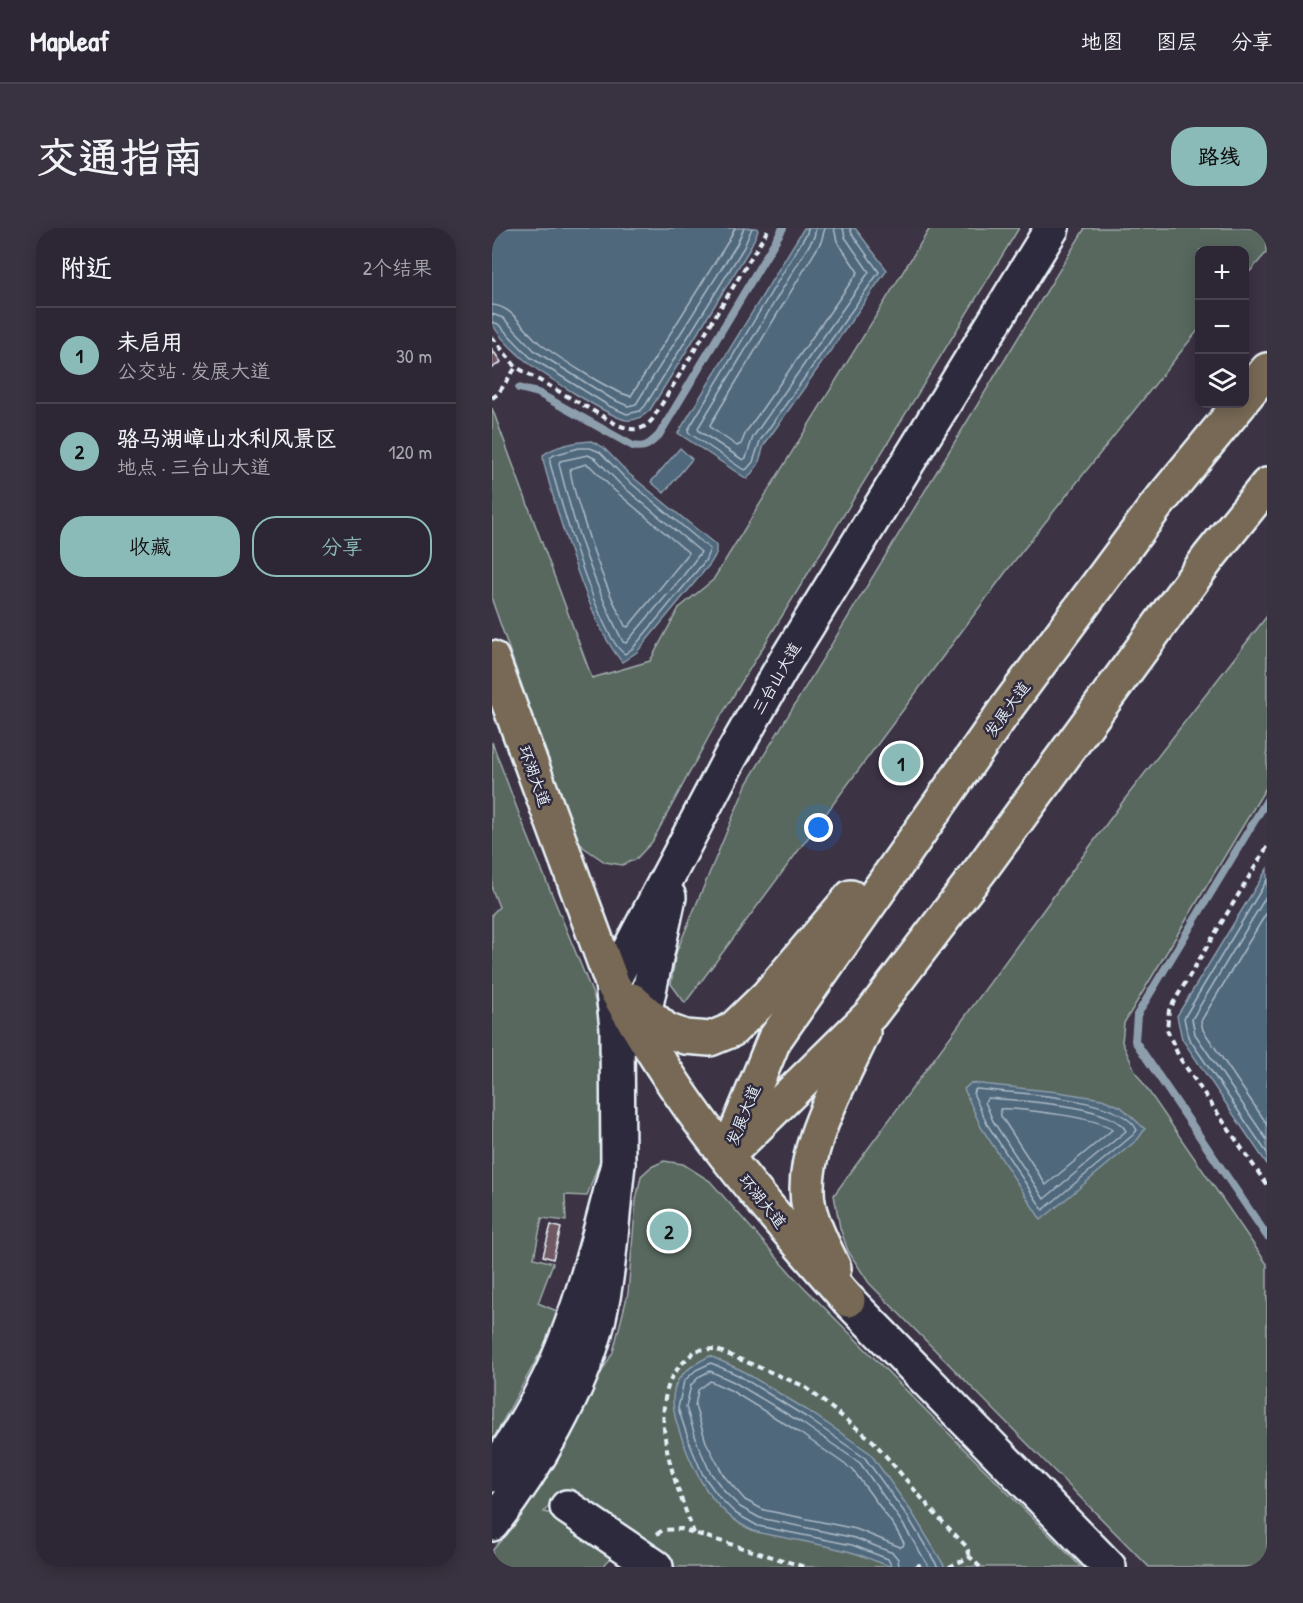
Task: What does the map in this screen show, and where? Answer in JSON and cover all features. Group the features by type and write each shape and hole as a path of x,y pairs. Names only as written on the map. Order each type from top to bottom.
{"main road":[{"path":"1249,393 1267,370"},
{"name":"发展大道","path":"727,1155 774,1040 1008,706 1156,506 1237,408"},
{"name":"发展大道","path":"727,1155 872,1014 982,868 1209,557 1267,485"},
{"name":"环湖大道","path":"492,658 612,983"},
{"path":"612,983 643,1022 685,1037 710,1039 732,1030 768,995 855,891 951,788"},
{"path":"848,1300 815,1228 809,1205 808,1166 817,1133 872,1014"},
{"name":"环湖大道","path":"643,1022 675,1086 784,1226 848,1300"}],"street":[{"name":"三台山大道","path":"612,983 730,758 785,662 1052,228"},
{"path":"492,1524 501,1479 544,1446 575,1389 597,1324 605,1280 618,1164 643,1022 677,861"},
{"path":"612,983 617,1028 618,1164"},
{"name":"环湖大道","path":"848,1300 1109,1567"},
{"path":"567,1507 637,1562"}],"path":[{"path":"492,337 516,367 618,425 634,431 645,427 658,410 769,228"},
{"path":"492,399 516,367"},
{"path":"1267,847 1169,1010 1167,1030 1179,1057 1267,1185"},
{"path":"694,1533 674,1478 663,1421 672,1377 696,1350 715,1349 804,1386 873,1441 936,1515 967,1547 970,1557 980,1567"},
{"path":"637,1562 649,1539 663,1530 681,1529 805,1567"},
{"path":"949,1567 970,1557"}],"green space":[{"path":"930,228 1019,228 713,729 652,842 636,859 622,865 605,862 583,847 572,829 492,600 492,408 592,678 650,661 679,608 713,580"},
{"path":"1085,228 1267,228 1267,252 1249,272 1249,246 1195,246 1195,334 1008,569 685,1003 671,984 676,953 747,783"},
{"path":"1267,616 1267,786 1124,1023 1122,1042 1136,1073 1267,1264 1267,1567 1149,1567 869,1283 848,1251 840,1228 834,1195 1124,800"},
{"path":"492,742 594,997 601,1026 607,1120 601,1157 587,1196 565,1195 566,1221 542,1218 534,1258 553,1263 538,1303 559,1312 552,1331 492,1441 492,914 499,907 492,889"},
{"path":"664,1161 683,1164 710,1181 794,1277 1081,1567 675,1567 560,1491 544,1512 562,1516 613,1556 602,1567 492,1567 492,1551 517,1521 613,1352 628,1293 636,1200 641,1176 651,1167"}],"water":[{"path":"757,228 758,231 749,250 650,410 639,418 626,420 575,394 533,367 507,344 492,323 492,229"},
{"path":"804,228 855,228 887,270 764,445 758,465 747,479 678,433"},
{"path":"591,441 603,447 629,474 716,545 716,554 710,564 637,652 622,662 604,634 582,584 544,464 543,455 560,446"},
{"path":"680,448 692,459 664,493 651,482"},
{"path":"1267,869 1267,1164 1182,1039 1177,1016"},
{"path":"971,1083 1102,1099 1121,1107 1145,1129 1138,1139 1041,1220 981,1127 964,1089"},
{"path":"710,1356 741,1370 810,1412 870,1453 913,1514 945,1567 890,1566 849,1551 757,1532 739,1523 725,1512 714,1500 696,1472 674,1411 674,1390 677,1382 689,1368"}],"building":[{"path":"492,349 501,362 492,368"},
{"path":"551,1225 561,1228 553,1259 543,1256"}],"waterway":[{"path":"519,388 538,393 633,446 647,445 659,435 783,228"},
{"path":"1267,800 1137,1015 1135,1041 1267,1236"}],"place":[{"name":"未启用","path":"901,763"},
{"name":"骆马湖嶂山水利风景区","path":"669,1231"}]}
